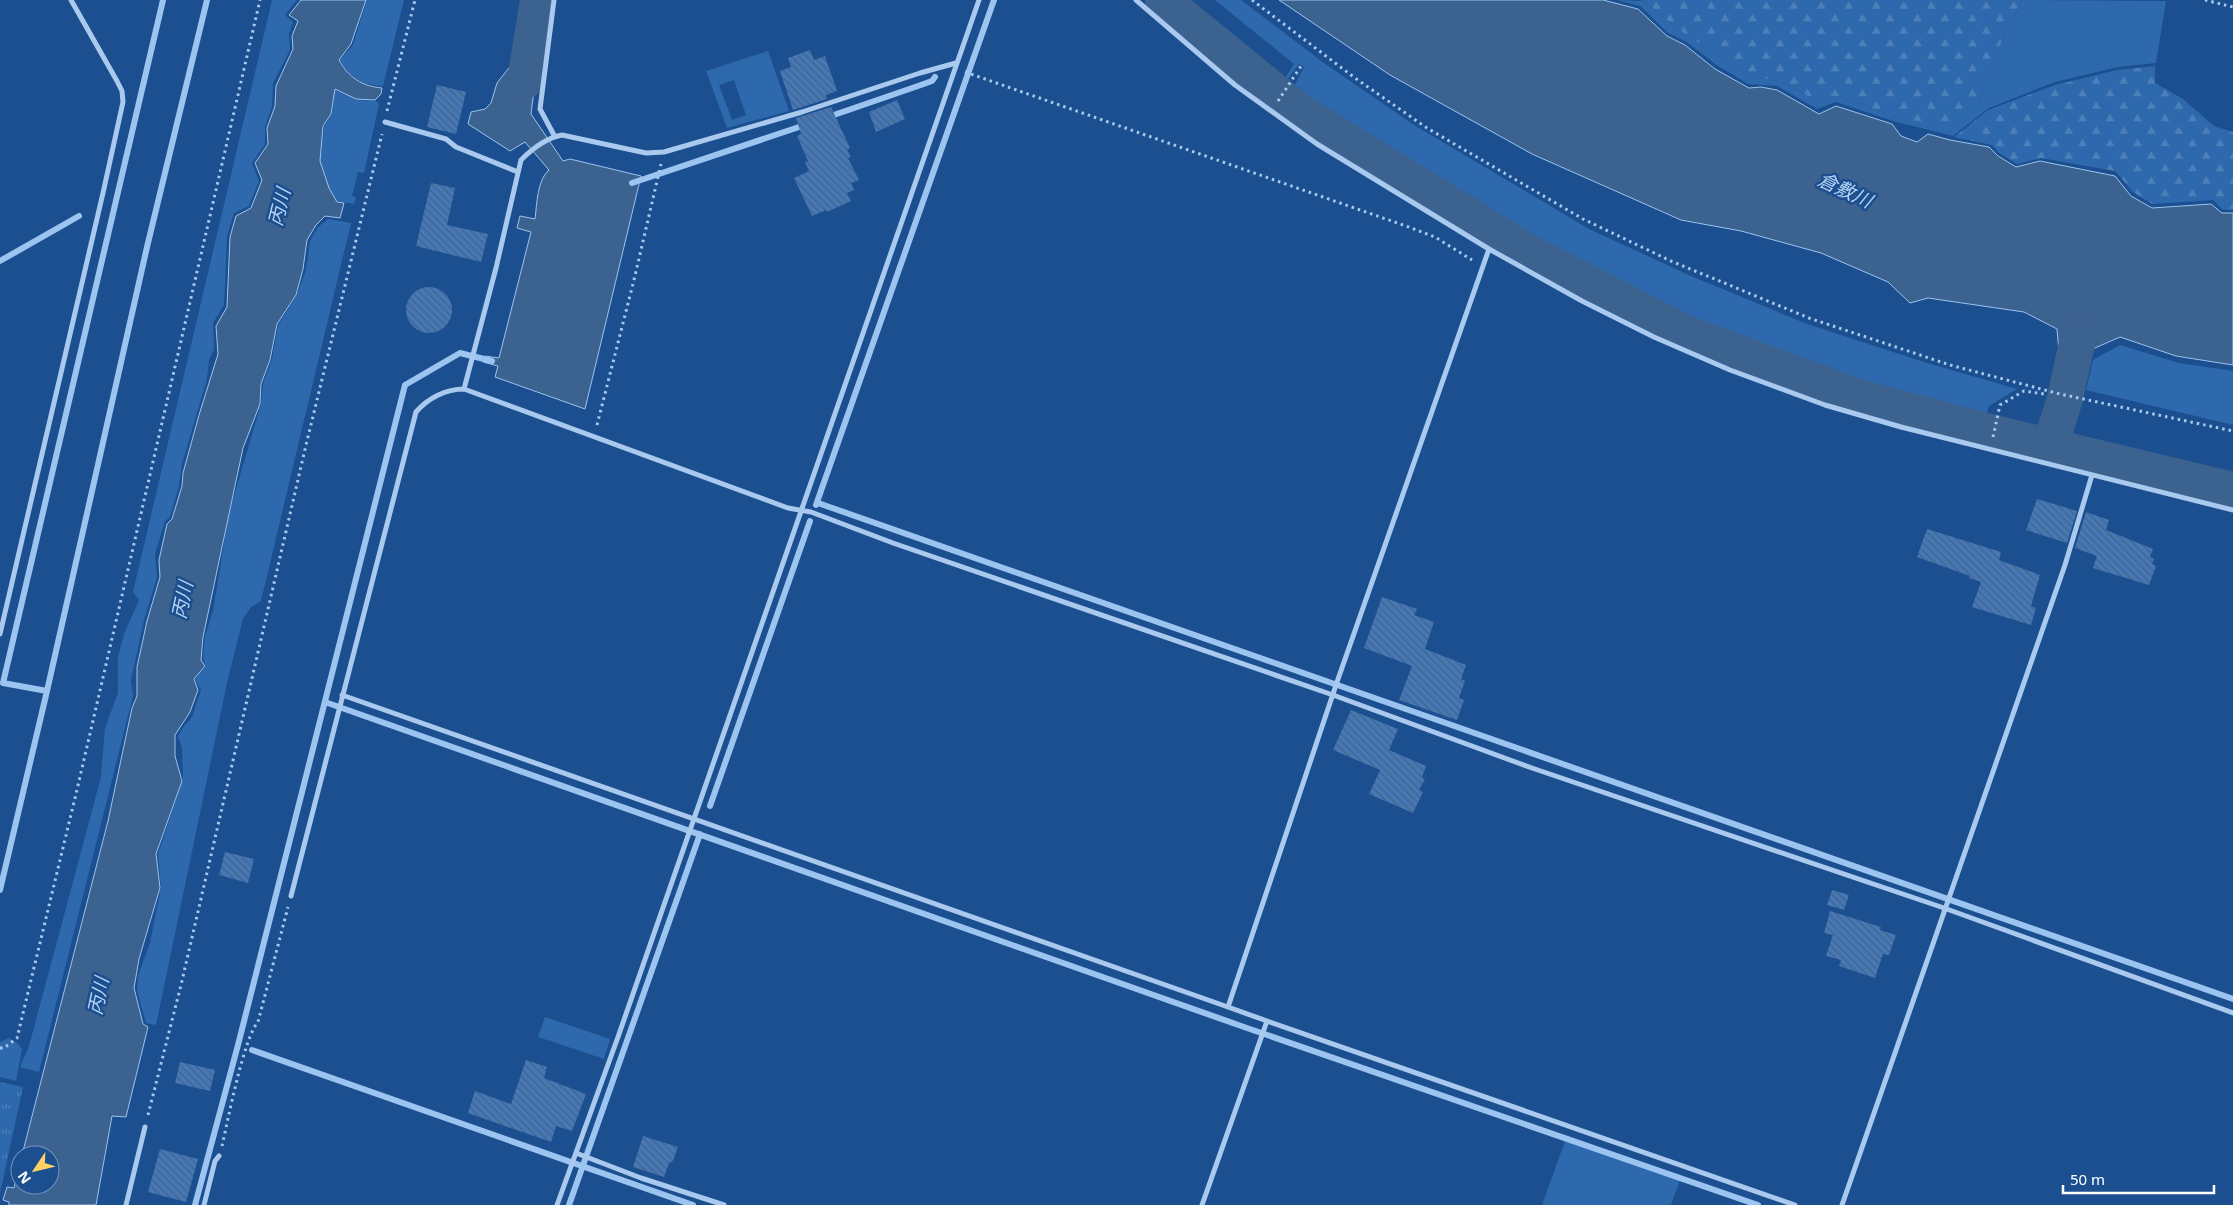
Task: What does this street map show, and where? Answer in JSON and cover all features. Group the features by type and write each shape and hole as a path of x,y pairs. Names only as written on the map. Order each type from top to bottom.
{"street":[{"path":"0,634 103,193 122,102 122,91 71,0"},
{"path":"552,138 540,109 554,0"},
{"path":"557,1205 691,827 979,0"},
{"path":"1136,0 1235,85 1317,144 1489,249 1582,302 1730,370 1825,406 2233,510"},
{"path":"464,389 521,160 530,151 552,138 562,135 646,153 664,152 802,112 956,63"},
{"path":"385,122 446,139 456,147 518,172"},
{"path":"1228,1007 1336,684 1489,249"},
{"path":"291,896 416,412 422,405 449,389 464,389 593,438 788,508 811,512 893,543 1333,695 1532,768 1944,908 2233,1013"},
{"path":"1842,1205 1947,899 2065,565 2092,475"},
{"path":"342,695 1795,1205"},
{"path":"1202,1205 1267,1021"},
{"path":"126,1205 145,1127"},
{"path":"576,1153 641,1178 724,1205"},
{"path":"204,1205 215,1161 219,1156"}],"path":[{"path":"0,1048 4,1048 18,1038 260,0"},
{"path":"145,1127 181,984 303,454 415,0"},
{"path":"1252,0 1355,78 1428,128 1592,223 1670,261 1809,318 1950,365 2046,391 2233,431"},
{"path":"2205,0 2233,7"},
{"path":"1275,106 1301,66"},
{"path":"973,75 1406,226 1435,237 1484,266"},
{"path":"593,438 662,162"},
{"path":"1991,442 2000,405 2024,391 2044,394 2046,391"},
{"path":"219,1156 247,1048 253,1028 258,1022 291,896"}],"green space":[{"path":"272,0 297,0 285,15 293,22 289,34 290,50 273,83 272,106 265,127 265,144 252,163 259,181 249,206 234,213 227,236 224,305 213,323 214,349 209,360 207,379 182,464 179,486 170,517 165,521 155,554 157,577 144,620 131,680 133,696 39,1072 20,1067 29,1046 101,777 105,728 118,693 118,657 124,634 139,600 133,592"},
{"path":"367,0 404,0 383,86 358,80 348,72 340,60 353,45"},
{"path":"1180,0 1184,0 1283,81 1294,64 1215,0 1241,0 1324,63 1414,125 1589,229 1691,276 1807,324 1927,363 2017,389 1989,406 1985,418 1870,389 1763,352 1687,322 1606,284 1514,233 1356,137 1291,92 1304,67 1299,64 1284,84"},
{"path":"1617,0 1644,1 1678,29 1747,75 1785,83 1818,102 1840,96 1900,119 1980,107 1982,82 2022,0 2166,1 2156,63 2118,67 2055,82 1989,108 1953,136 1893,121 1836,102 1817,109 1777,86 1748,84 1715,64 1687,42 1668,33 1640,6"},
{"path":"1639,0 2022,0 1982,82 1980,107 1944,124 1900,119 1840,96 1818,102 1785,83 1747,75 1678,29 1644,1"},
{"path":"768,51 789,111 727,128 706,71","holes":["734,80 746,115 732,120 719,85"]},
{"path":"2155,66 2155,83 2183,99 2214,126 2233,132 2233,210 2223,210 2213,200 2152,204 2133,192 2115,171 2041,158 2017,164 1999,153 1992,145 1954,137 1988,110 2055,85 2117,70"},
{"path":"335,90 357,100 376,101 379,104 364,173 358,172 352,196 356,197 354,204 337,201 329,188 320,161 324,127 332,114"},
{"path":"328,219 351,223 261,601 251,607 243,619 227,683 156,1025 146,1023 137,991 138,976 150,943 161,887 158,854 183,779 182,748 178,736 192,717 201,690 195,679 206,666 203,658 205,636 213,611 229,513 261,404 263,384 272,359 278,325 297,295 306,270 310,241 318,227"},
{"path":"2120,345 2179,363 2233,371 2233,425 2086,390 2093,360"},
{"path":"545,1017 610,1039 604,1059 538,1037"},
{"path":"9,1038 22,1049 16,1081 0,1077 0,1042"},
{"path":"0,1082 23,1087 0,1193"},
{"path":"1565,1141 1680,1180 1671,1205 1542,1205"}],"water":[{"name":"丙川","path":"301,0 366,0 351,44 339,60 347,72 357,80 382,88 381,94 375,100 356,99 335,89 331,114 323,126 320,161 329,188 337,202 344,203 340,218 325,216 316,225 307,240 303,269 296,295 277,324 270,360 261,384 260,404 243,448 203,637 201,660 205,666 194,679 198,690 190,712 175,735 175,756 182,781 156,854 160,888 139,959 134,988 143,1024 148,1027 126,1117 112,1116 96,1205 9,1205 9,1202 3,1200 7,1187 10,1187 10,1195 60,1195 60,1145 25,1145 108,821 132,708 137,696 137,667 147,621 160,577 159,560 167,524 172,519 182,486 183,473 218,354 216,326 227,307 230,237 236,216 251,208 262,180 255,163 268,144 267,128 275,106 276,86 293,49 292,36 298,21 289,15"},
{"name":"倉敷川","path":"1279,0 1603,0 1638,9 1667,36 1685,45 1715,69 1749,88 1761,87 1777,90 1819,114 1836,106 1892,124 1901,136 1917,142 1928,134 1989,147 1998,156 2016,167 2040,161 2115,176 2131,196 2152,208 2211,204 2222,213 2233,213 2233,365 2176,356 2120,337 2088,351 2079,379 2070,384 2064,383 2061,375 2057,329 2024,312 1928,298 1910,303 1888,282 1821,253 1741,231 1681,220 1532,154 1390,75"},
{"path":"524,31 541,34 531,114 563,161 570,159 641,176 585,409 495,377 498,366 483,362 485,356 499,358 531,232 517,228 520,216 535,219 540,186 545,174 549,170 525,142 510,151 468,124 471,112 485,109 491,103 497,83 520,50"}],"building":[{"path":"810,50 814,60 825,56 837,91 826,95 827,99 793,110 780,71 791,67 788,58"},
{"path":"437,85 466,92 456,134 427,127"},
{"path":"897,100 905,119 876,132 869,112"},
{"path":"831,107 850,148 847,150 851,157 848,158 859,180 851,183 854,190 847,193 851,201 827,212 826,210 812,216 794,178 809,171 805,162 808,161 797,136 801,134 796,118"},
{"path":"431,183 455,188 447,225 488,234 481,262 416,246"},
{"path":"434,287 446,293 451,301 451,319 446,327 438,332 424,333 412,327 407,319 406,305 412,293 420,288"},
{"path":"2037,499 2077,511 2067,543 2026,530"},
{"path":"2086,512 2109,520 2106,530 2153,549 2150,557 2154,559 2152,564 2156,566 2149,585 2093,568 2097,556 2075,548"},
{"path":"1927,529 2001,552 1999,560 2040,575 2031,606 2036,608 2031,625 1972,607 1981,582 1969,578 1970,576 1917,557"},
{"path":"1382,597 1417,609 1414,615 1434,622 1425,649 1466,665 1461,679 1465,681 1459,698 1464,700 1457,720 1399,700 1412,666 1364,648"},
{"path":"1351,710 1398,729 1389,750 1426,766 1422,777 1425,779 1419,790 1423,792 1413,813 1369,794 1380,770 1333,750"},
{"path":"225,852 254,859 248,883 219,875"},
{"path":"1832,890 1849,895 1844,910 1827,905"},
{"path":"1830,911 1881,927 1880,930 1896,935 1889,955 1883,954 1875,978 1839,966 1841,960 1826,956 1833,935 1824,933"},
{"path":"526,1060 547,1067 544,1078 586,1094 572,1131 556,1126 551,1142 468,1113 475,1091 511,1104"},
{"path":"180,1062 215,1070 210,1091 175,1083"},
{"path":"643,1136 678,1147 664,1177 633,1167"},
{"path":"160,1149 198,1159 186,1202 148,1192"}],"waterway":[{"path":"0,890 47,691 3,683 163,0"},
{"path":"47,691 147,247 207,0"},
{"path":"525,81 538,0"},
{"path":"816,505 994,0"},
{"path":"1163,0 1299,111 1533,255 1688,334 1858,397 1986,431 2233,490"},
{"path":"828,117 932,81 935,77"},
{"path":"632,183 805,125"},
{"path":"0,261 79,216"},
{"path":"2050,446 2064,402 2079,334"},
{"path":"195,1205 238,1045 405,385 460,353 492,361"},
{"path":"818,503 2233,999"},
{"path":"710,806 810,521"},
{"path":"325,702 1244,1027 1758,1205"},
{"path":"569,1205 700,834"},
{"path":"252,1050 693,1205"}]}
